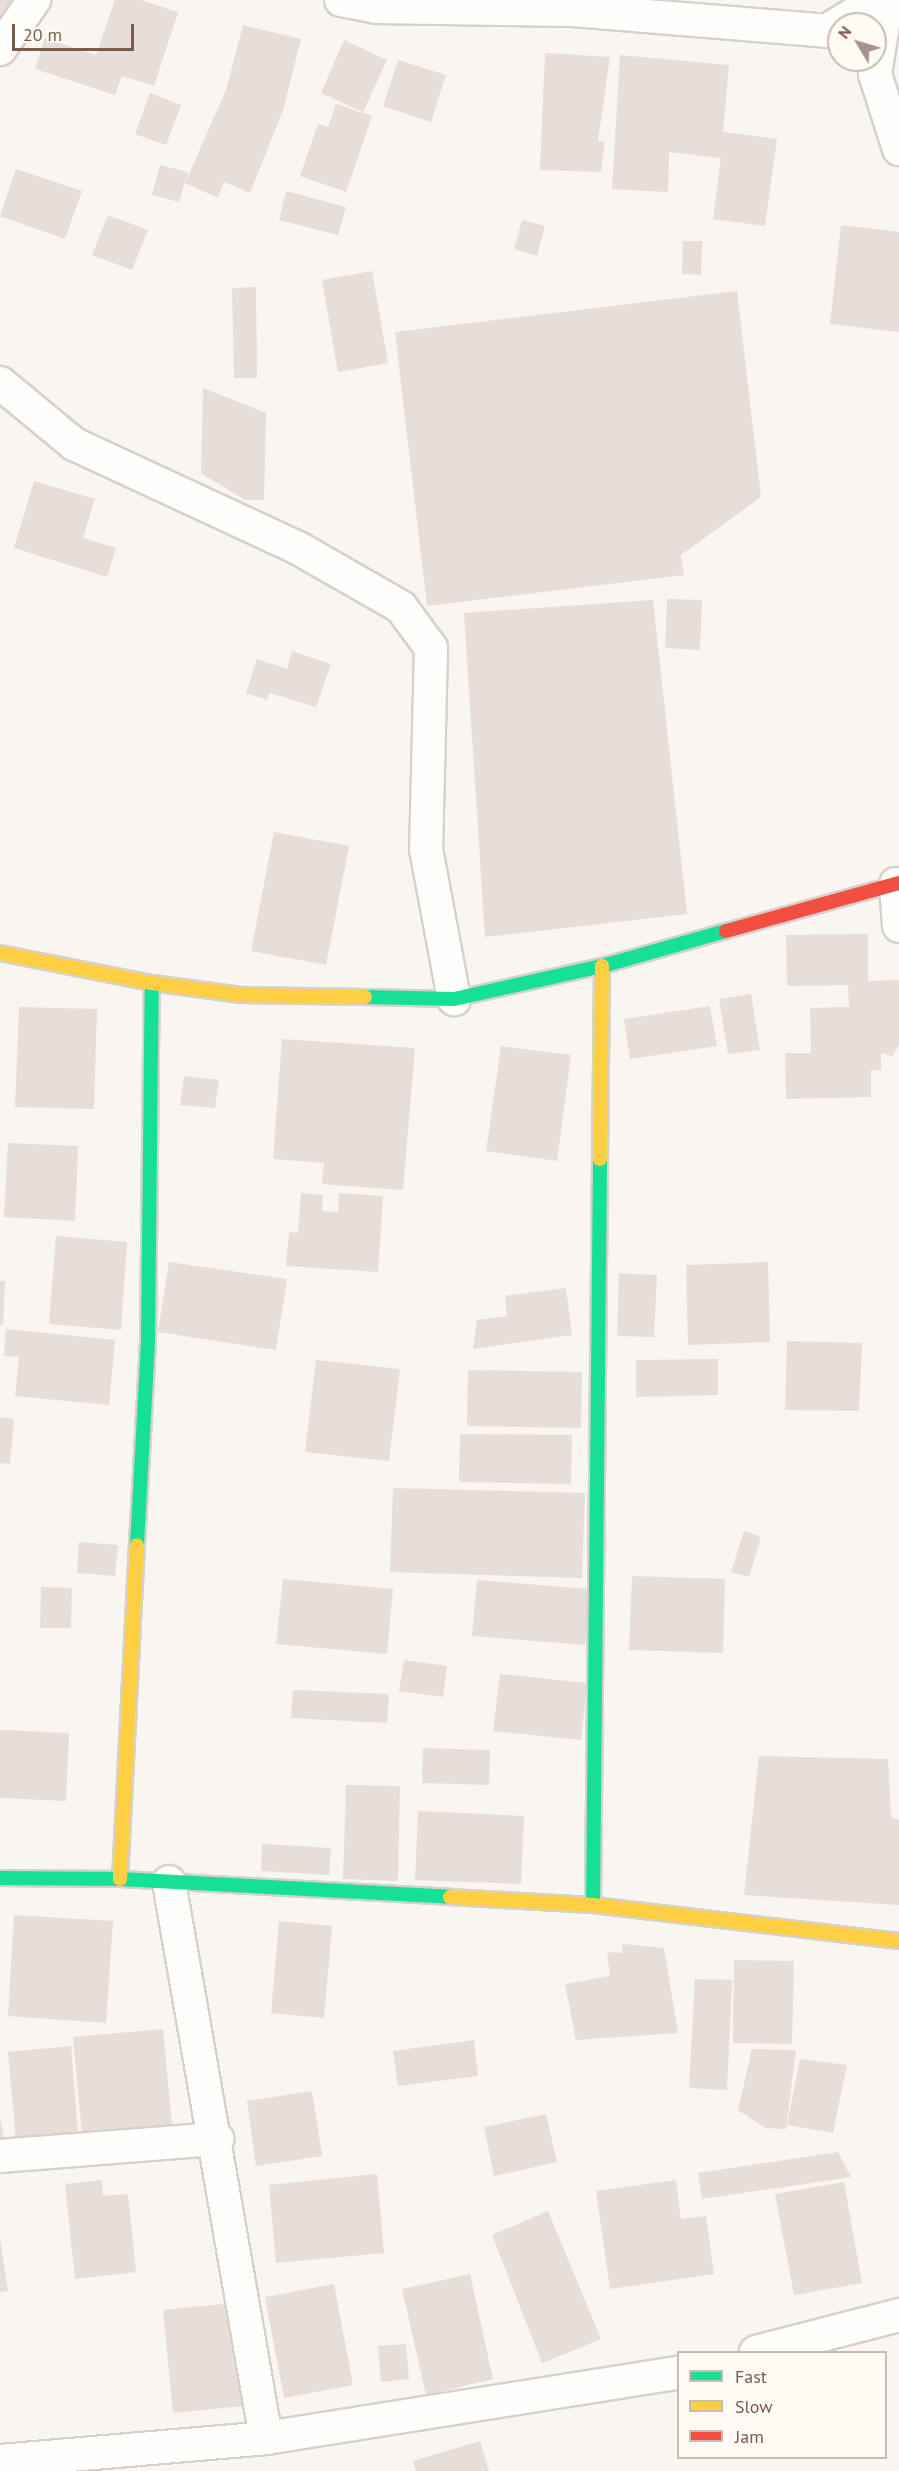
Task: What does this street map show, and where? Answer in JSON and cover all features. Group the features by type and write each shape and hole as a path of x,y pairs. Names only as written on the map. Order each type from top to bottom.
{"street":[{"path":"0,50 34,0"},
{"path":"341,0 376,7 573,9 825,31 877,0"},
{"path":"887,0 875,74 899,149"},
{"path":"0,383 74,444 298,548 401,606 431,648 426,849 454,999"},
{"path":"0,953 152,983 241,995 454,999 602,966 897,884 899,926"},
{"path":"593,1905 602,966"},
{"path":"120,1879 148,1340 152,983"},
{"path":"0,1878 120,1879 593,1905 899,1941"},
{"path":"169,1882 217,2139 266,2439"},
{"path":"0,2156 217,2139"},
{"path":"760,2351 899,2315"},
{"path":"0,2461 266,2439 677,2373"}],"building":[{"path":"0,0 23,0 0,36"},
{"path":"115,0 141,0 178,12 154,86 122,76 115,95 35,69 45,38 96,55"},
{"path":"243,25 301,39 283,110 250,193 224,182 218,198 185,183 226,90"},
{"path":"344,40 387,60 363,112 321,93"},
{"path":"545,53 610,57 598,141 605,142 601,172 540,170"},
{"path":"620,55 729,65 723,132 777,139 765,226 713,219 721,158 669,152 668,192 612,189"},
{"path":"398,60 446,75 431,122 383,106"},
{"path":"150,93 181,105 166,145 135,134"},
{"path":"336,104 372,116 346,192 300,176 318,124 328,127"},
{"path":"160,165 188,172 179,202 152,195"},
{"path":"16,169 82,191 65,239 0,216"},
{"path":"286,191 346,207 338,235 279,220"},
{"path":"108,215 148,230 132,270 92,255"},
{"path":"522,220 545,226 537,256 514,249"},
{"path":"841,225 899,232 899,332 830,324"},
{"path":"683,241 702,241 701,275 682,274"},
{"path":"372,271 388,363 338,372 322,280"},
{"path":"256,287 257,378 234,378 232,288"},
{"path":"737,291 761,497 681,555 684,575 427,606 395,332"},
{"path":"203,388 266,413 264,500 245,500 201,473"},
{"path":"34,481 95,499 83,538 116,548 107,577 14,548"},
{"path":"667,599 702,600 700,650 665,648"},
{"path":"653,600 687,914 485,937 464,613"},
{"path":"292,651 331,664 316,707 270,693 267,700 246,693 257,659 287,669"},
{"path":"274,832 349,846 326,965 251,951"},
{"path":"868,934 868,981 899,980 899,1045 892,1056 881,1053 881,1070 871,1070 871,1097 786,1099 785,1053 811,1053 810,1008 849,1007 848,985 787,986 786,935"},
{"path":"751,994 760,1050 728,1054 719,999"},
{"path":"710,1006 717,1046 630,1059 624,1019"},
{"path":"19,1007 97,1009 94,1109 15,1107"},
{"path":"282,1039 415,1048 403,1190 322,1184 324,1163 273,1159"},
{"path":"501,1046 571,1055 557,1161 486,1151"},
{"path":"184,1076 219,1080 215,1108 180,1105"},
{"path":"8,1143 78,1146 75,1221 4,1217"},
{"path":"301,1193 323,1195 322,1211 338,1212 339,1193 383,1196 378,1272 286,1266 289,1232 298,1233"},
{"path":"56,1236 127,1242 121,1330 49,1324"},
{"path":"169,1262 287,1279 276,1350 158,1332"},
{"path":"768,1262 770,1342 688,1345 686,1265"},
{"path":"619,1273 657,1275 654,1337 617,1336"},
{"path":"0,1281 5,1281 3,1325 0,1325"},
{"path":"566,1288 572,1335 473,1349 477,1320 507,1316 505,1296"},
{"path":"6,1329 115,1340 109,1405 15,1396 19,1357 4,1356"},
{"path":"787,1341 862,1343 859,1411 785,1410"},
{"path":"718,1359 718,1395 636,1397 636,1360"},
{"path":"316,1360 400,1369 389,1461 305,1452"},
{"path":"468,1370 582,1372 581,1428 467,1426"},
{"path":"0,1417 14,1419 10,1464 0,1463"},
{"path":"460,1434 572,1435 571,1484 459,1482"},
{"path":"393,1488 585,1493 582,1578 390,1572"},
{"path":"744,1531 761,1537 749,1577 731,1572"},
{"path":"79,1542 118,1545 115,1576 77,1573"},
{"path":"632,1576 725,1579 723,1653 629,1650"},
{"path":"283,1579 393,1589 387,1654 276,1644"},
{"path":"477,1580 589,1589 585,1645 472,1636"},
{"path":"41,1587 72,1588 71,1628 40,1628"},
{"path":"404,1660 447,1666 443,1697 399,1691"},
{"path":"500,1674 587,1683 581,1740 493,1731"},
{"path":"293,1690 389,1694 387,1723 291,1718"},
{"path":"0,1730 69,1733 66,1801 0,1798"},
{"path":"423,1748 490,1750 489,1785 422,1783"},
{"path":"759,1756 888,1759 891,1817 899,1820 899,1905 744,1895"},
{"path":"346,1785 400,1786 398,1881 343,1879"},
{"path":"418,1811 524,1816 521,1884 415,1880"},
{"path":"262,1844 331,1848 329,1875 261,1871"},
{"path":"14,1915 113,1921 106,2023 8,2016"},
{"path":"279,1921 332,1926 324,2018 271,2013"},
{"path":"623,1944 664,1948 678,2033 576,2040 565,1984 610,1976 607,1952 622,1953"},
{"path":"734,1960 794,1961 792,2044 733,2043"},
{"path":"695,1979 732,1980 727,2090 689,2088"},
{"path":"163,2029 172,2125 82,2134 73,2037"},
{"path":"474,2040 478,2076 398,2086 393,2051"},
{"path":"71,2046 78,2135 16,2140 8,2052"},
{"path":"752,2049 796,2050 786,2129 765,2128 738,2110"},
{"path":"800,2059 847,2065 833,2133 787,2125"},
{"path":"312,2091 322,2156 256,2166 247,2101"},
{"path":"546,2114 557,2162 494,2176 484,2127"},
{"path":"0,2116 4,2140 0,2140"},
{"path":"838,2152 851,2177 702,2199 698,2173"},
{"path":"377,2174 384,2253 276,2263 269,2185"},
{"path":"102,2180 103,2196 128,2194 136,2272 75,2279 65,2184"},
{"path":"676,2180 681,2219 706,2216 714,2274 610,2289 596,2191"},
{"path":"844,2182 862,2283 794,2295 775,2194"},
{"path":"548,2211 601,2339 542,2363 492,2235"},
{"path":"0,2238 8,2291 0,2292"},
{"path":"470,2274 493,2379 426,2395 402,2289"},
{"path":"334,2284 353,2385 284,2398 265,2297"},
{"path":"233,2303 243,2406 173,2413 163,2310"},
{"path":"406,2344 409,2379 381,2382 378,2346"},
{"path":"480,2441 489,2471 416,2471 413,2461"}],"traffic: fast":[{"path":"365,997 454,999 602,966 726,931"},
{"path":"137,1545 148,1340 152,983"},
{"path":"593,1905 600,1159"},
{"path":"0,1878 120,1879 450,1897"}],"traffic: slow":[{"path":"0,953 152,983 241,995 365,997"},
{"path":"600,1159 602,966"},
{"path":"120,1879 137,1545"},
{"path":"450,1897 593,1905 899,1941"}],"traffic: jam":[{"path":"726,931 899,883"}]}
